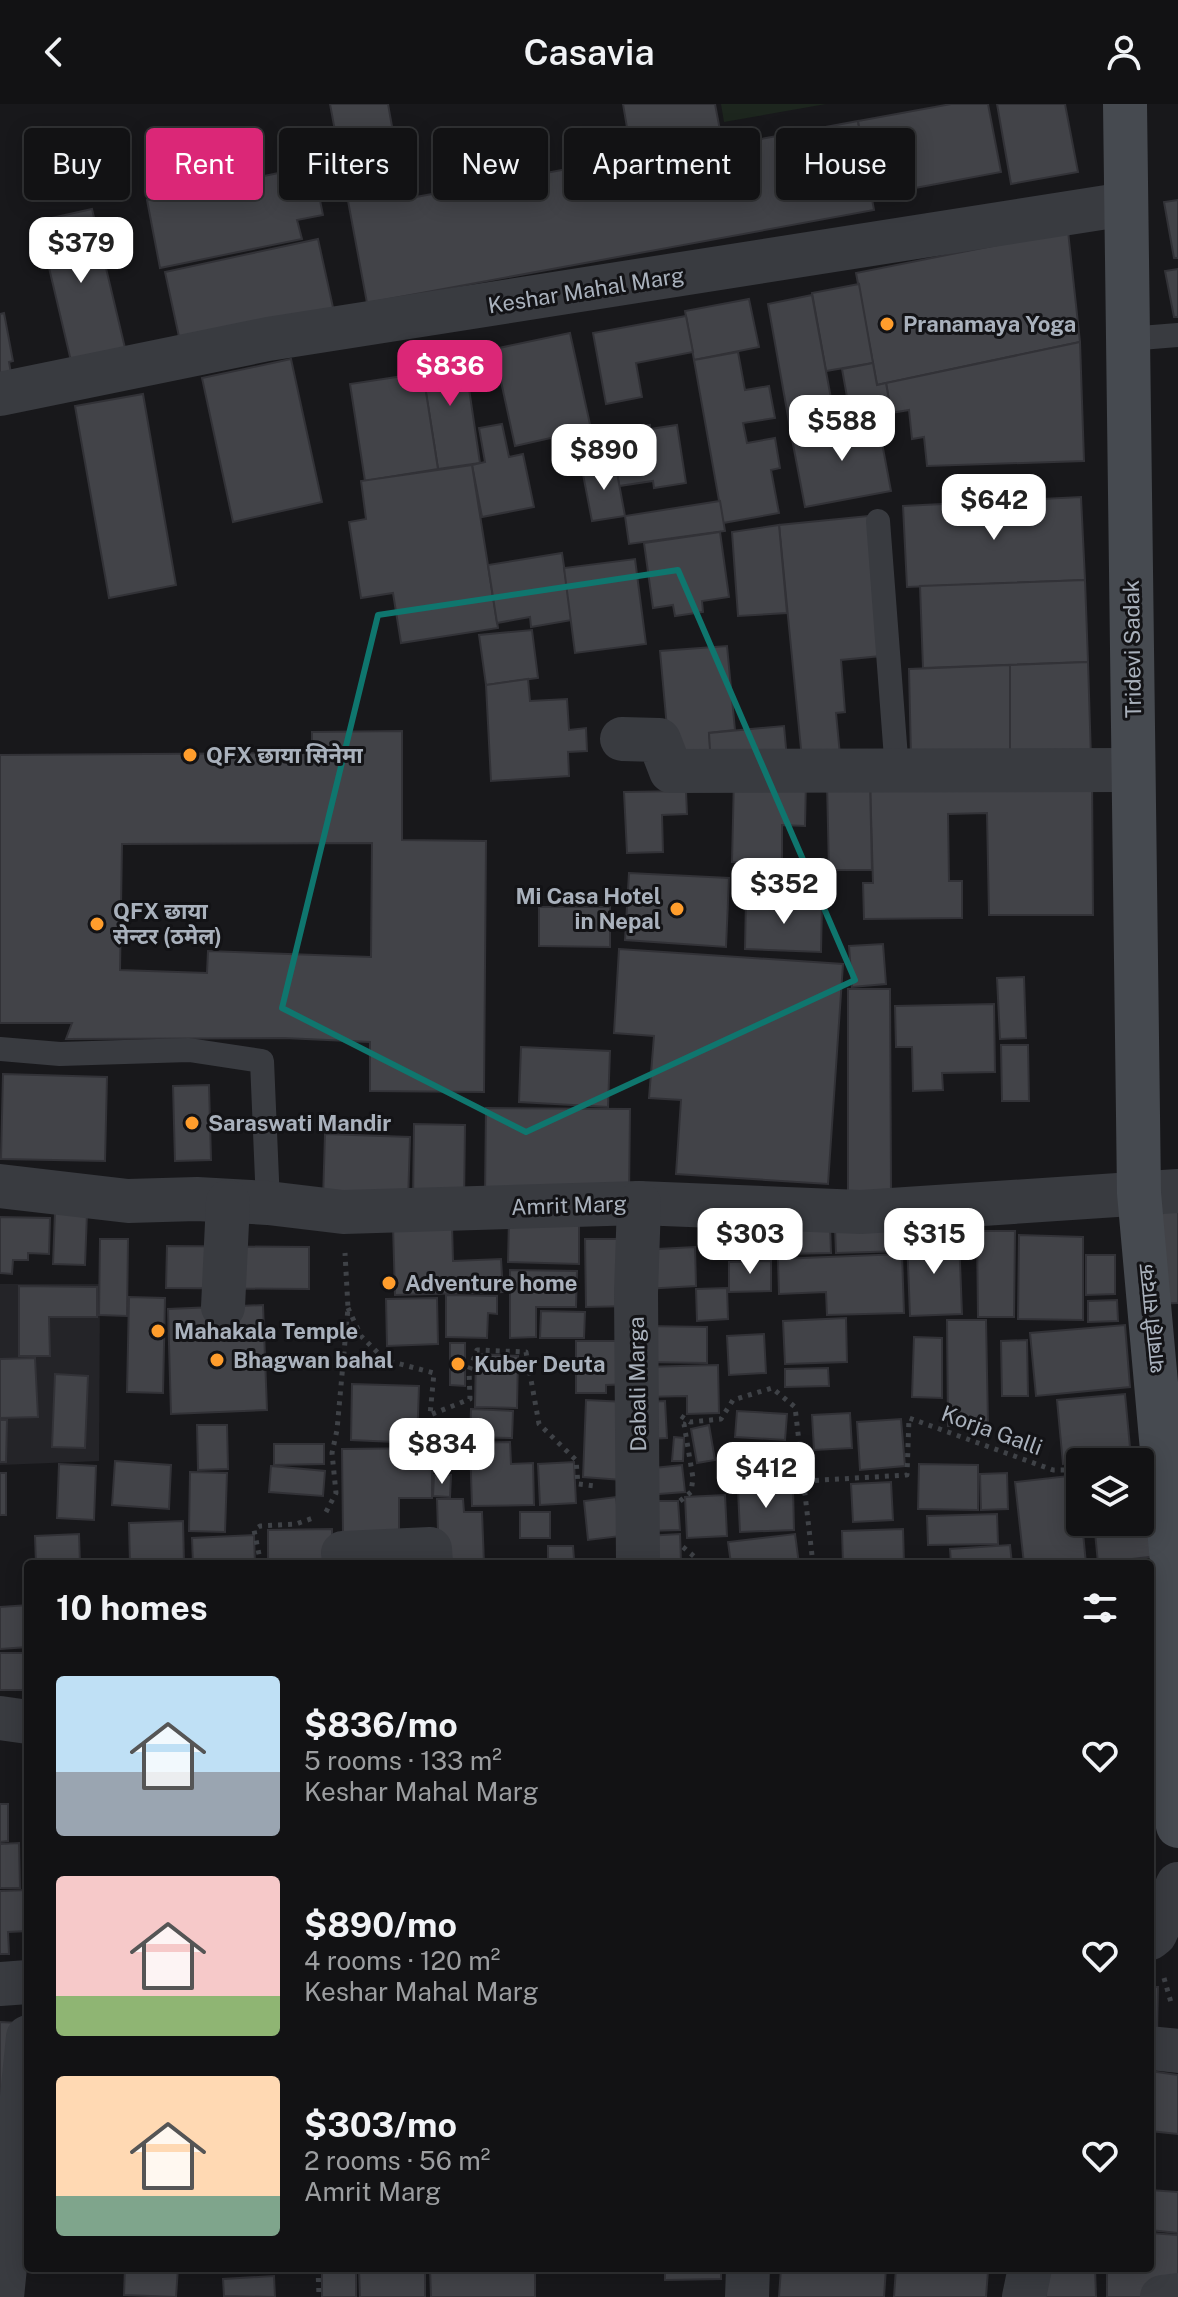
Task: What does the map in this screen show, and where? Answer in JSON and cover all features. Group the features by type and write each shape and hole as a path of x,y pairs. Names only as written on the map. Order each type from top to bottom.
{"street":[{"name":"Tridevi Sadak","path":"1125,104 1133,770 1158,1192"},
{"name":"Keshar Mahal Marg","path":"0,394 268,339 1126,204"},
{"path":"622,739 659,740 671,771 1133,770"},
{"name":"Amrit Marg","path":"0,1186 128,1201 197,1199 343,1212 639,1203 861,1212 1158,1192"},
{"name":"थाबाही सादक","path":"1158,1192 1172,1562 1163,1636 1164,1757 1178,1826"},
{"path":"223,1307 248,1203"},
{"name":"Dabali Marga","path":"639,1203 636,1293 654,1450 639,1560"},
{"path":"343,1553 430,1549 431,1560"},
{"path":"0,1718 24,1721"},
{"path":"1154,1956 1155,1934 1178,1884"},
{"path":"0,1984 24,1982"},
{"path":"2,2297 24,2077"},
{"path":"747,2297 748,2272"},
{"path":"1024,2297 1029,2272"},
{"path":"1162,2297 1178,2295"}],"lane":[{"path":"1128,339 1178,335"},
{"path":"878,521 897,771"},
{"path":"0,1049 60,1054 189,1050 262,1061 248,1203"}],"path":[{"path":"326,1512 336,1493 332,1453 337,1430 348,1308 343,1212"},
{"path":"348,1308 361,1336 385,1360 434,1373 430,1415 470,1399 469,1371 477,1350 526,1352 539,1424 576,1460 578,1484 626,1489 672,1422 681,1416 690,1422 721,1419 733,1400 772,1388 795,1407 813,1560"},
{"name":"Korja Galli","path":"805,1481 907,1475 909,1418 980,1441 1053,1470 1066,1470"},
{"path":"654,1450 676,1425 684,1424 693,1478 691,1492 680,1500 681,1515"},
{"path":"260,1560 254,1530 260,1526 296,1524 326,1512 335,1515 343,1553"},
{"path":"682,1531 683,1547 698,1560"},
{"path":"1154,1956 1165,1979 1168,2038"},
{"path":"318,2272 319,2297"}],"highlighted area":[{"path":"678,570 855,980 526,1132 282,1008 378,615"}],"shaded area":[{"path":"721,104 826,104 724,122"},
{"path":"0,1284 100,1284 99,1461 0,1465"}],"building":[{"path":"330,104 388,104 392,128 334,128"},
{"path":"623,104 715,104 720,128 627,128"},
{"path":"951,104 988,104 1001,172 915,188 915,128 859,128 858,121"},
{"path":"997,104 1065,104 1078,172 1011,184"},
{"path":"858,121 859,128 820,128"},
{"path":"776,136 776,200 872,200 874,210 367,303 348,200 417,200 417,197 433,194 433,200 548,200 548,173 564,170 564,200 760,200 760,139"},
{"path":"279,173 279,200 320,200 323,215 297,220 302,239 160,268 147,200 263,200 263,176"},
{"path":"1178,200 1178,258 1174,258 1164,202"},
{"path":"92,209 125,348 71,361 38,221"},
{"path":"1068,231 1080,342 877,385 856,273"},
{"path":"318,239 334,312 181,346 165,272"},
{"path":"1178,269 1178,317 1174,317 1165,271"},
{"path":"859,284 873,363 826,371 812,293"},
{"path":"812,295 837,431 792,439 768,304"},
{"path":"749,299 759,347 694,360 685,311"},
{"path":"4,313 13,361 9,362 12,379 0,381 0,314"},
{"path":"686,316 693,352 636,363 642,397 606,404 593,333"},
{"path":"570,333 591,429 515,446 494,349"},
{"path":"1080,342 1084,461 927,466 924,437 912,439 909,410 891,413 886,383"},
{"path":"463,348 480,463 438,469 420,355"},
{"path":"738,352 745,390 769,386 775,418 743,423 747,443 775,438 780,468 771,470 779,513 723,523 694,360"},
{"path":"291,359 322,502 233,522 202,378"},
{"path":"873,363 877,385 886,383 889,400 849,408 842,369"},
{"path":"423,373 438,469 365,481 350,384"},
{"path":"143,394 176,585 109,598 75,406"},
{"path":"877,416 891,491 805,507 792,439 837,431 835,424"},
{"path":"502,424 509,457 523,454 534,507 482,517 472,465 485,462 479,428"},
{"path":"650,425 650,429 677,425 686,483 654,488 653,481 619,486 611,430"},
{"path":"615,462 625,516 592,521 582,469"},
{"path":"472,465 498,628 401,643 393,593 361,598 349,522 366,519 361,481"},
{"path":"1081,497 1085,580 907,587 903,506"},
{"path":"720,501 725,531 629,544 625,516"},
{"path":"868,516 881,656 841,660 845,712 836,713 840,755 802,759 779,525"},
{"path":"779,525 787,613 738,616 732,532"},
{"path":"720,532 729,597 702,601 703,612 675,616 673,605 653,608 644,543"},
{"path":"562,553 572,620 531,627 530,617 497,623 488,565"},
{"path":"635,559 646,644 575,653 564,568"},
{"path":"1085,580 1088,662 923,668 920,586"},
{"path":"532,630 538,678 486,685 479,635"},
{"path":"727,646 735,730 709,733 711,758 670,761 660,651"},
{"path":"1088,662 1091,759 1010,758 1010,665"},
{"path":"1010,665 1010,758 911,758 909,669"},
{"path":"528,679 530,701 567,699 569,730 586,728 587,751 568,752 569,776 491,781 486,685"},
{"path":"784,726 787,759 711,767 709,733"},
{"path":"402,731 402,840 486,841 484,1092 370,1091 370,1042 284,1038 66,1039 72,1023 0,1023 0,755 312,753 312,732","holes":["372,843 371,957 208,951 207,973 120,970 122,844"]},
{"path":"1092,776 1093,915 989,915 987,813 948,814 949,881 962,881 962,918 864,919 863,883 873,883 870,782"},
{"path":"734,777 806,779 805,826 782,825 782,863 732,862"},
{"path":"870,782 872,870 829,870 827,783"},
{"path":"686,791 687,814 662,815 663,852 627,853 624,792"},
{"path":"747,866 820,868 820,894 747,893"},
{"name":"Mi Casa Hotel in Nepal","path":"629,873 729,878 726,947 625,940"},
{"path":"746,899 822,902 821,952 745,949"},
{"path":"539,907 610,907 610,947 539,946"},
{"path":"883,944 886,984 852,987 849,946"},
{"path":"619,949 843,964 828,1184 676,1174 681,1100 649,1098 654,1036 614,1033"},
{"path":"1024,977 1026,1038 1000,1039 997,978"},
{"path":"848,989 890,989 891,1191 848,1191"},
{"path":"994,1004 995,1072 942,1073 943,1090 913,1091 912,1047 896,1047 895,1006"},
{"path":"1001,1045 1028,1045 1029,1101 1002,1101"},
{"path":"521,1047 610,1051 608,1107 519,1102"},
{"path":"3,1074 107,1077 105,1161 1,1159"},
{"name":"Saraswati Mandir","path":"209,1085 211,1160 175,1161 173,1086"},
{"path":"486,1108 630,1109 629,1198 485,1197"},
{"path":"414,1124 465,1125 464,1204 413,1203"},
{"path":"325,1134 410,1137 408,1203 323,1200"},
{"path":"1178,1194 1178,1303 1152,1304 1148,1195"},
{"path":"55,1212 87,1213 85,1265 53,1264"},
{"path":"0,1217 50,1218 49,1254 28,1253 28,1260 13,1260 12,1274 0,1273"},
{"path":"509,1218 579,1219 579,1264 508,1262"},
{"path":"774,1222 775,1255 728,1256 727,1224"},
{"path":"452,1225 453,1261 501,1259 503,1292 395,1295 393,1226"},
{"path":"830,1225 831,1253 780,1254 780,1226"},
{"path":"903,1226 904,1251 836,1253 835,1227"},
{"path":"977,1231 1015,1231 1014,1317 978,1317"},
{"path":"1019,1235 1083,1237 1083,1320 1018,1319"},
{"path":"959,1237 962,1314 910,1316 907,1238"},
{"path":"100,1239 128,1239 127,1316 99,1315"},
{"path":"585,1239 629,1239 631,1306 586,1307"},
{"path":"167,1246 309,1247 309,1289 166,1288"},
{"path":"695,1247 696,1286 645,1289 657,1249"},
{"path":"902,1254 904,1313 827,1315 826,1292 779,1294 778,1259"},
{"path":"1086,1255 1115,1255 1115,1294 1086,1295"},
{"path":"771,1261 771,1291 729,1292 729,1262"},
{"path":"510,1270 577,1271 576,1307 536,1307 536,1337 510,1338"},
{"path":"19,1286 97,1287 97,1317 49,1317 50,1356 19,1356"},
{"path":"727,1288 728,1319 697,1321 696,1289"},
{"path":"446,1295 497,1296 497,1314 488,1313 487,1338 446,1337"},
{"path":"129,1297 165,1298 163,1393 127,1392"},
{"path":"437,1298 438,1344 387,1346 386,1299"},
{"path":"1117,1300 1118,1321 1088,1322 1088,1301"},
{"name":"Bhagwan bahal","path":"263,1305 267,1410 171,1414 168,1309"},
{"path":"541,1311 585,1312 584,1338 540,1338"},
{"path":"846,1318 847,1362 785,1364 783,1321"},
{"path":"947,1320 986,1320 988,1425 948,1426"},
{"path":"1125,1325 1130,1387 1036,1396 1030,1333"},
{"path":"645,1326 707,1327 707,1363 644,1362"},
{"path":"764,1334 766,1373 729,1375 727,1336"},
{"path":"914,1337 942,1338 942,1398 912,1397"},
{"path":"1027,1340 1028,1396 1002,1396 1001,1341"},
{"path":"576,1341 630,1341 630,1384 606,1385 606,1393 576,1393"},
{"name":"Kuber Deuta","path":"450,1343 465,1343 465,1386 450,1385"},
{"path":"476,1354 518,1356 517,1408 475,1407"},
{"path":"35,1358 38,1417 0,1418 0,1359"},
{"path":"718,1365 719,1413 687,1414 687,1396 642,1397 642,1367"},
{"path":"828,1368 829,1386 785,1387 785,1369"},
{"path":"55,1374 88,1376 85,1448 52,1447"},
{"path":"352,1384 419,1386 417,1443 351,1440"},
{"path":"1125,1394 1130,1448 1066,1448 1066,1464 1063,1464 1057,1400"},
{"path":"586,1400 626,1402 622,1480 583,1477"},
{"path":"665,1401 667,1438 649,1439 646,1402"},
{"path":"471,1409 513,1411 512,1438 470,1437"},
{"path":"737,1411 787,1414 785,1440 735,1437"},
{"path":"850,1413 852,1448 814,1450 812,1415"},
{"path":"901,1419 905,1466 860,1470 857,1422"},
{"path":"0,1420 7,1420 6,1462 0,1462"},
{"path":"197,1425 227,1425 228,1469 198,1470"},
{"path":"709,1425 715,1460 697,1463 691,1429"},
{"path":"674,1437 684,1438 683,1461 672,1461"},
{"path":"510,1442 511,1464 533,1463 534,1505 472,1506 470,1443"},
{"path":"274,1444 324,1444 324,1464 274,1465"},
{"path":"736,1444 781,1444 781,1478 737,1478"},
{"path":"432,1448 432,1498 399,1498 399,1533 343,1533 342,1449"},
{"path":"433,1449 449,1449 449,1472 434,1472"},
{"path":"115,1461 171,1465 169,1509 112,1505"},
{"path":"574,1462 576,1503 540,1505 538,1464"},
{"path":"59,1464 96,1466 94,1520 57,1518"},
{"path":"919,1464 978,1465 978,1510 918,1509"},
{"path":"682,1465 685,1492 646,1495 644,1469"},
{"path":"271,1466 325,1471 323,1496 269,1492"},
{"path":"190,1472 227,1473 225,1532 189,1531"},
{"path":"0,1473 6,1473 6,1515 0,1515"},
{"path":"1007,1473 1008,1509 981,1510 980,1474"},
{"path":"434,1475 451,1475 450,1497 433,1496"},
{"path":"1066,1476 1066,1536 1083,1536 1086,1560 1024,1560 1015,1482"},
{"path":"891,1482 893,1520 853,1522 851,1484"},
{"path":"1154,1482 1158,1482 1166,1555 1098,1560 1095,1536 1154,1536"},
{"path":"793,1488 794,1530 740,1532 738,1490"},
{"path":"725,1495 727,1536 687,1538 685,1497"},
{"path":"616,1497 621,1536 588,1540 584,1501"},
{"path":"437,1499 463,1499 464,1512 482,1512 484,1560 439,1560"},
{"path":"642,1501 678,1501 680,1530 643,1531"},
{"path":"520,1512 550,1512 550,1538 520,1538"},
{"path":"997,1514 998,1544 928,1545 927,1516"},
{"path":"183,1521 184,1560 130,1560 129,1523"},
{"path":"332,1529 333,1560 268,1560 268,1530"},
{"path":"903,1529 904,1560 843,1560 842,1531"},
{"path":"79,1534 80,1560 36,1560 35,1536"},
{"path":"680,1534 681,1560 646,1560 645,1536"},
{"path":"795,1534 798,1560 730,1560 728,1542"},
{"path":"254,1535 255,1560 193,1560 192,1538"},
{"path":"1010,1545 1012,1560 951,1560 950,1549"},
{"path":"548,1546 573,1546 574,1559 632,1559 632,1560 548,1560"},
{"path":"24,1605 24,1647 0,1649 0,1607"},
{"path":"0,1653 24,1653 24,1690 0,1690"},
{"path":"0,1804 8,1804 8,1841 0,1842"},
{"path":"19,1843 20,1888 0,1888 0,1844"},
{"path":"24,1890 24,1931 8,1932 9,1954 0,1954 0,1891"},
{"path":"1154,1987 1158,1987 1157,2034 1154,2034"},
{"path":"0,2022 19,2023 0,2155"},
{"path":"1154,2072 1178,2075 1178,2134 1154,2131"},
{"path":"1154,2190 1178,2192 1178,2233 1154,2230"},
{"path":"1154,2233 1178,2235 1178,2297 1107,2297 1107,2272 1154,2272"},
{"path":"125,2272 178,2272 176,2297 124,2295"},
{"path":"322,2272 356,2272 356,2297 322,2297"},
{"path":"359,2272 425,2272 425,2297 360,2297"},
{"path":"430,2272 535,2272 535,2297 431,2297"},
{"path":"665,2272 721,2272 721,2279 665,2280"},
{"path":"781,2272 886,2272 884,2297 779,2297"},
{"path":"896,2272 988,2272 986,2297 894,2297"},
{"path":"1046,2272 1095,2272 1096,2297 1046,2297"},
{"path":"274,2276 275,2297 224,2296 223,2279"}],"place":[{"name":"Pranamaya Yoga","path":"887,324"},
{"name":"QFX छाया सिनेमा","path":"190,755"},
{"name":"Mi Casa Hotel in Nepal","path":"677,909"},
{"name":"QFX छाया सेन्टर (ठमेल)","path":"97,924"},
{"name":"Saraswati Mandir","path":"192,1123"},
{"name":"Adventure home","path":"389,1283"},
{"name":"Mahakala Temple","path":"158,1331"},
{"name":"Bhagwan bahal","path":"217,1360"},
{"name":"Kuber Deuta","path":"458,1364"}]}
